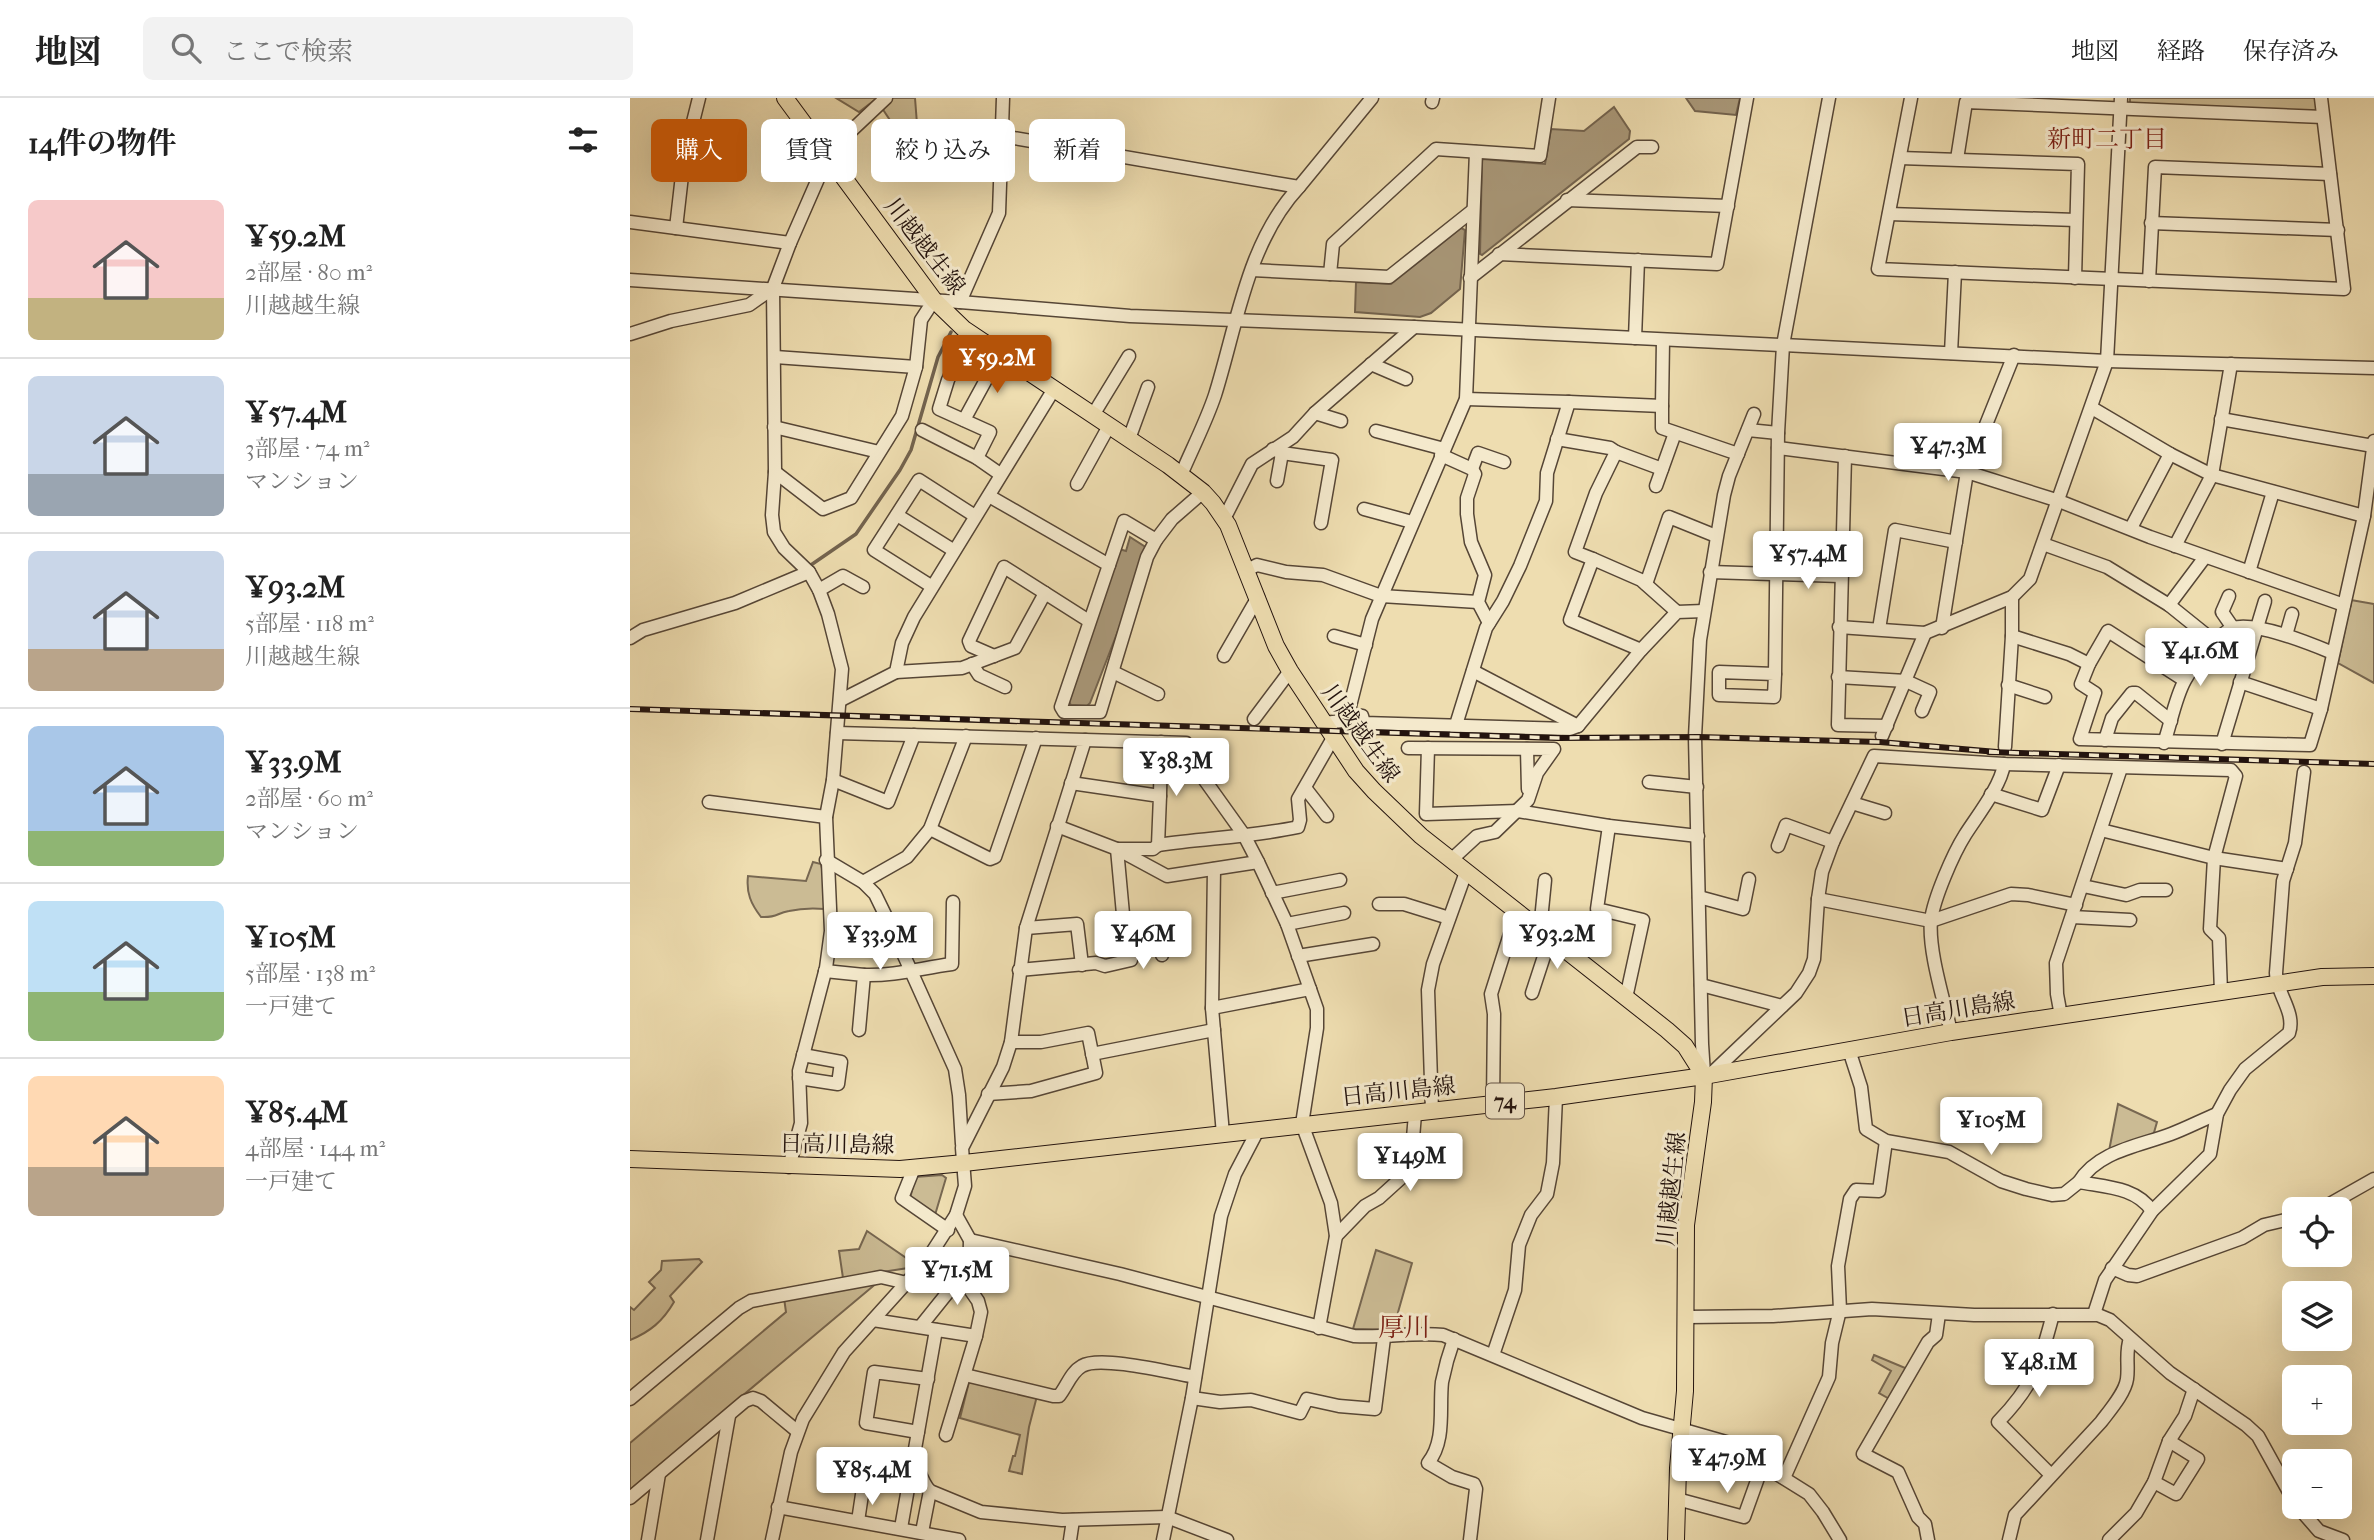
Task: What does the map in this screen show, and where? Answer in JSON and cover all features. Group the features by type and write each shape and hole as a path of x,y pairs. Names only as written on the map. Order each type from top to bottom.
{"main road":[{"name":"川越越生線","path":"785,98 801,119"},
{"name":"川越越生線","path":"848,182 934,300 970,333 1203,492 1224,519 1276,646 1290,671 1356,771 1397,814 1685,1046 1709,1074 1687,1212 1685,1391 1676,1540"},
{"name":"日高川島線","path":"630,1159 789,1167 914,1168 963,1155 1258,1130 1556,1097 1709,1074 1951,1031 2322,976 2374,976"}],"street":[{"path":"676,228 684,158 699,98"},
{"path":"857,125 886,98"},
{"path":"1002,119 1003,98"},
{"path":"1181,475 1214,397 1235,321 1265,239 1282,206 1371,98"},
{"path":"1330,274 1333,244 1436,149 1540,156 1549,98"},
{"path":"1499,254 1717,264 1747,98"},
{"path":"1775,674 1719,673 1719,695 1774,697 1775,674 1778,433 1783,345 1829,98"},
{"path":"1911,98 1878,269 2344,289 2321,98"},
{"path":"1957,159 1966,102 2120,104 2323,117"},
{"path":"1839,627 1925,634 2012,597 2030,579 2107,361 2120,104"},
{"path":"1015,138 1299,187"},
{"path":"1470,278 1637,147 1652,147"},
{"path":"1324,723 1342,720 1348,714 1381,596 1466,399 1476,152"},
{"path":"1900,158 2078,164 2075,278"},
{"path":"2149,281 2155,167 2330,174"},
{"path":"789,1167 802,1123 799,1078 803,1055 825,971 831,931 826,817 833,780 842,669 819,590 808,572 784,548 774,532 772,515 775,472 773,288 815,182"},
{"path":"960,302 999,212 1000,182"},
{"path":"1567,200 1728,206"},
{"path":"1252,270 1389,277 1472,211"},
{"path":"1889,214 2076,220"},
{"path":"630,222 790,243"},
{"path":"2151,223 2338,230"},
{"path":"1634,338 1638,260"},
{"path":"1951,353 1955,272"},
{"path":"630,280 773,288 1130,316 2107,361 2374,368"},
{"path":"630,334 671,321 749,305 773,288"},
{"path":"775,472 823,509 851,498 902,416 916,367 921,320 934,300"},
{"path":"1224,519 1252,464 1277,451 1315,413 1414,327"},
{"path":"970,333 948,380 939,409 990,432 977,458"},
{"path":"1663,340 1662,428 1738,454"},
{"path":"964,420 1000,354"},
{"path":"1942,628 1966,472 2014,355"},
{"path":"1093,415 1129,356"},
{"path":"775,357 916,367"},
{"path":"1371,364 1406,379"},
{"path":"2175,547 2213,475 2231,364"},
{"path":"1129,439 1148,387"},
{"path":"896,672 902,643 931,586 1054,389"},
{"path":"1466,399 1662,406"},
{"path":"1455,727 1489,623 1520,566 1546,501 1547,473 1569,402"},
{"path":"2092,408 2170,454 2213,475 2364,516"},
{"path":"1315,413 1341,421"},
{"path":"1709,1074 1701,985 1695,737 1700,640 1716,536 1729,476 1754,414"},
{"path":"2221,419 2373,446"},
{"path":"1077,484 1109,426"},
{"path":"774,427 879,452"},
{"path":"922,430 977,458 1000,474"},
{"path":"1748,430 1778,433"},
{"path":"1376,431 1442,452 1472,469 1475,474 1467,498 1467,514 1476,556 1485,575 1478,602 1489,623"},
{"path":"1656,486 1675,433"},
{"path":"1557,439 1610,448 1662,469"},
{"path":"2184,680 2108,631 2081,684 2095,693 2081,739 2310,745 2322,709 2364,516 2371,480 2374,441"},
{"path":"1778,448 1966,472 2059,501 2175,547 2344,605"},
{"path":"1277,451 1277,481"},
{"path":"1277,451 1332,460 1321,523"},
{"path":"1616,452 1596,493 1575,552 1646,584 1677,612 1704,611"},
{"path":"1472,469 1478,453 1504,462"},
{"path":"2131,528 2170,454"},
{"path":"1845,456 1838,725 1885,731 1925,634"},
{"path":"931,586 874,550 919,480 975,516"},
{"path":"1156,540 1124,521 1061,708 1064,712 1100,712 1147,557 1172,519 1203,492"},
{"path":"2249,572 2273,492"},
{"path":"989,496 1109,565"},
{"path":"1364,509 1412,522"},
{"path":"897,515 953,550"},
{"path":"1646,584 1668,517 1716,536"},
{"path":"1879,629 1895,530 1956,542"},
{"path":"2043,544 2107,567 2169,605 2215,642"},
{"path":"2169,605 2205,556"},
{"path":"1593,559 1570,620 1641,650"},
{"path":"1247,570 1256,565 1286,572 1323,575 1381,596 1478,602"},
{"path":"994,656 971,646 969,641 1004,567 1089,621"},
{"path":"630,638 643,630 745,600 808,572"},
{"path":"1710,572 1841,576"},
{"path":"819,590 843,576 863,587"},
{"path":"841,700 896,672 962,668 1015,649 1045,593"},
{"path":"2229,596 2222,612 2233,628"},
{"path":"1224,656 1258,597"},
{"path":"2005,747 2012,597"},
{"path":"2222,744 2265,601"},
{"path":"1348,714 1362,716 1364,723 1570,730 1578,726 1641,650 1677,612"},
{"path":"2286,635 2292,614"},
{"path":"2164,743 2184,680 2215,642 2233,628 2256,628 2286,635 2333,653"},
{"path":"1334,636 1366,645"},
{"path":"2012,636 2069,654 2089,664"},
{"path":"972,664 979,675 1005,688"},
{"path":"1254,719 1290,671"},
{"path":"1473,671 1578,726"},
{"path":"1113,672 1158,694"},
{"path":"1838,677 1906,681 1930,692 1922,711"},
{"path":"2240,682 2322,709"},
{"path":"2008,685 2045,697"},
{"path":"2105,740 2112,718 2132,693 2136,693 2171,721"},
{"path":"837,733 1186,743 1204,779 1244,835 1258,862 1287,924 1317,1009 1317,1028 1302,1124 1332,1203 1336,1236 1319,1328"},
{"path":"833,780 888,802 914,735"},
{"path":"863,881 907,857 930,829 965,736"},
{"path":"930,829 990,859 995,857 1036,738"},
{"path":"1117,849 1153,849 1158,845 1298,827 1298,799 1333,738"},
{"path":"963,1155 988,1094 1003,1067 1011,1042 1026,928 1085,740"},
{"path":"1158,845 1161,742"},
{"path":"1408,748 1554,749 1537,773 1528,800 1518,811 1495,832 1477,836 1451,860"},
{"path":"1426,814 1428,748"},
{"path":"1527,749 1528,800"},
{"path":"1709,1074 1803,983 1814,959 1822,872 1833,842 1874,756 2004,764 2234,772 2236,776 2214,858 2210,929 2219,938 2221,992"},
{"path":"1951,1031 1932,940 1931,921 1952,860 1991,794 2004,764"},
{"path":"1991,794 2042,810 2059,765"},
{"path":"2061,1016 2056,963 2120,768"},
{"path":"2094,1314 2105,1280 2152,1211 2210,1154 2217,1114 2230,1090 2245,1069 2289,1032 2291,1027 2290,1014 2276,984 2283,881 2295,843 2304,772"},
{"path":"1649,782 1697,787"},
{"path":"1071,783 1160,796"},
{"path":"1306,789 1327,816"},
{"path":"709,802 826,817"},
{"path":"1852,803 1885,813"},
{"path":"1397,814 1518,811 1609,826 1698,836"},
{"path":"1778,846 1786,825 1833,842"},
{"path":"1057,826 1117,849 1167,876 1258,862"},
{"path":"1609,826 1597,909 1643,920 1626,998"},
{"path":"2101,830 2214,858 2287,869"},
{"path":"1019,970 1096,963 1105,966 1131,960 1124,925 1117,849"},
{"path":"772,1540 797,1431 836,1363 927,1260 957,1215 965,1186 955,1069 931,1012 875,894 863,881 827,860"},
{"path":"1214,869 1212,1008 1223,1133"},
{"path":"1432,1111 1428,990 1433,964 1466,872"},
{"path":"1699,897 1743,909 1749,879"},
{"path":"1272,893 1340,880"},
{"path":"1532,993 1545,934 1545,880"},
{"path":"2083,886 2126,895 2140,890 2166,890"},
{"path":"1818,898 1931,921 2011,894 2028,895 2074,911 2130,920"},
{"path":"825,971 890,976 952,964 953,902"},
{"path":"1379,904 1404,904 1449,918"},
{"path":"1493,1102 1494,1014 1491,994 1517,912"},
{"path":"1287,924 1344,913"},
{"path":"1124,925 1156,921 1162,955"},
{"path":"1026,928 1077,924 1082,965"},
{"path":"1298,956 1373,944"},
{"path":"859,1030 864,975"},
{"path":"1701,985 1782,1006"},
{"path":"1212,1008 1310,989"},
{"path":"1092,1054 1214,1030"},
{"path":"988,1094 1031,1091 1096,1073 1088,1033 1041,1042 1011,1042"},
{"path":"1849,1050 1861,1087 1866,1129 1886,1141 1949,1152 2001,1181 2052,1195 2064,1194 2079,1182 2096,1162 2217,1114"},
{"path":"799,1078 838,1084 840,1073 841,1062 803,1055"},
{"path":"1493,1355 1515,1290 1519,1245 1531,1215 1547,1194 1553,1163 1556,1097"},
{"path":"1336,1236 1365,1206 1380,1198 1401,1179 1413,1138 1415,1114"},
{"path":"1163,1540 1192,1398 1221,1216 1234,1174 1258,1130"},
{"path":"1784,1478 1829,1377 1832,1343 1840,1310 1838,1266 1850,1199 1856,1190 1879,1191 1886,1141"},
{"path":"914,1168 902,1198 947,1230"},
{"path":"2342,1197 2374,1179"},
{"path":"2079,1182 2133,1193 2146,1201 2152,1211"},
{"path":"946,1435 976,1336 980,1307 969,1288 970,1240 957,1215"},
{"path":"2112,1268 2137,1276 2242,1238 2264,1225 2282,1221"},
{"path":"970,1240 1120,1274 1354,1336 1384,1338 1427,1333 1454,1339 1642,1418 1726,1442 1802,1488 1817,1503 1840,1540"},
{"path":"920,1327 969,1266"},
{"path":"632,1392 751,1301 881,1276 907,1283"},
{"path":"1687,1317 1773,1316 1872,1308 1939,1314 2094,1314 2110,1321 2151,1359 2246,1425 2258,1436 2282,1479"},
{"path":"1928,1540 1925,1524 1898,1472 1863,1454 1928,1342 1936,1335 1939,1314"},
{"path":"2050,1475 1998,1422 2021,1398 2041,1361 2053,1314"},
{"path":"873,1320 976,1336"},
{"path":"901,1528 936,1330"},
{"path":"1192,1398 1220,1402 1251,1400 1300,1413 1307,1399 1339,1406 1375,1409 1384,1338"},
{"path":"1454,1339 1443,1379 1437,1447 1428,1463 1452,1477 1474,1484 1476,1489 1470,1540"},
{"path":"2008,1540 2015,1515 2101,1423 2112,1406 2127,1381 2130,1339"},
{"path":"965,1375 1053,1396 1059,1396 1073,1374 1090,1363 1125,1364 1195,1377"},
{"path":"918,1432 866,1423 874,1372 928,1380"},
{"path":"2109,1540 2136,1513 2154,1482 2169,1441 2185,1416 2194,1390"},
{"path":"630,1497 753,1398 761,1401 797,1431"},
{"path":"707,1540 729,1416"},
{"path":"2154,1482 2176,1494 2198,1459 2169,1441"},
{"path":"913,1457 920,1468 924,1485 930,1491 982,1512 1073,1520 1167,1517 1227,1540"},
{"path":"1677,1499 1744,1517 1763,1464"},
{"path":"858,1521 866,1468 910,1475"},
{"path":"648,1540 659,1474"},
{"path":"922,1532 930,1491"},
{"path":"778,1507 959,1540"},
{"path":"2306,1519 2318,1535 2343,1540"},
{"path":"1070,1540 1073,1520"}],"shaded area":[{"path":"836,98 915,98 917,119 889,119 876,99 859,112"},
{"path":"1686,98 1740,98 1736,115 1695,111"},
{"path":"2130,98 2316,98 2317,112 2130,104"},
{"path":"1614,107 1630,131 1629,139 1480,254 1482,159 1545,164 1551,129 1584,131"},
{"path":"1461,228 1465,230 1460,289 1431,313 1420,317 1355,312 1356,282 1391,284"},
{"path":"1130,537 1147,548 1135,587 1090,703 1087,706 1071,705 1069,702 1119,549 1126,551"},
{"path":"2351,600 2374,604 2374,683 2338,663"},
{"path":"813,862 821,864 826,887 825,909 798,909 771,917 761,917 750,898 748,876 806,881"},
{"path":"2118,1104 2157,1122 2153,1136 2109,1151"},
{"path":"942,1175 946,1178 935,1215 910,1199 915,1177"},
{"path":"867,1231 912,1262 908,1268 843,1278 839,1251 859,1249"},
{"path":"1376,1250 1412,1263 1393,1330 1353,1329"},
{"path":"699,1259 702,1262 670,1296 674,1302 661,1320 630,1340 630,1307 634,1310 655,1288 649,1282 661,1270 662,1261"},
{"path":"878,1282 630,1490 630,1443 786,1312 784,1298"},
{"path":"1874,1355 1910,1370 1893,1401 1879,1393 1891,1371 1872,1360"},
{"path":"972,1380 1037,1396 1022,1474 1009,1471 1020,1435 960,1418 969,1382"}],"waterway":[{"path":"808,567 856,534 900,470 911,450 938,357 951,332"}],"railway":[{"path":"630,709 1558,738 1699,737 1880,742 1997,752"},
{"path":"1989,752 2374,764"}],"district":[{"name":"新町二丁目","path":"2107,139"},
{"name":"厚川","path":"1404,1327"}]}
